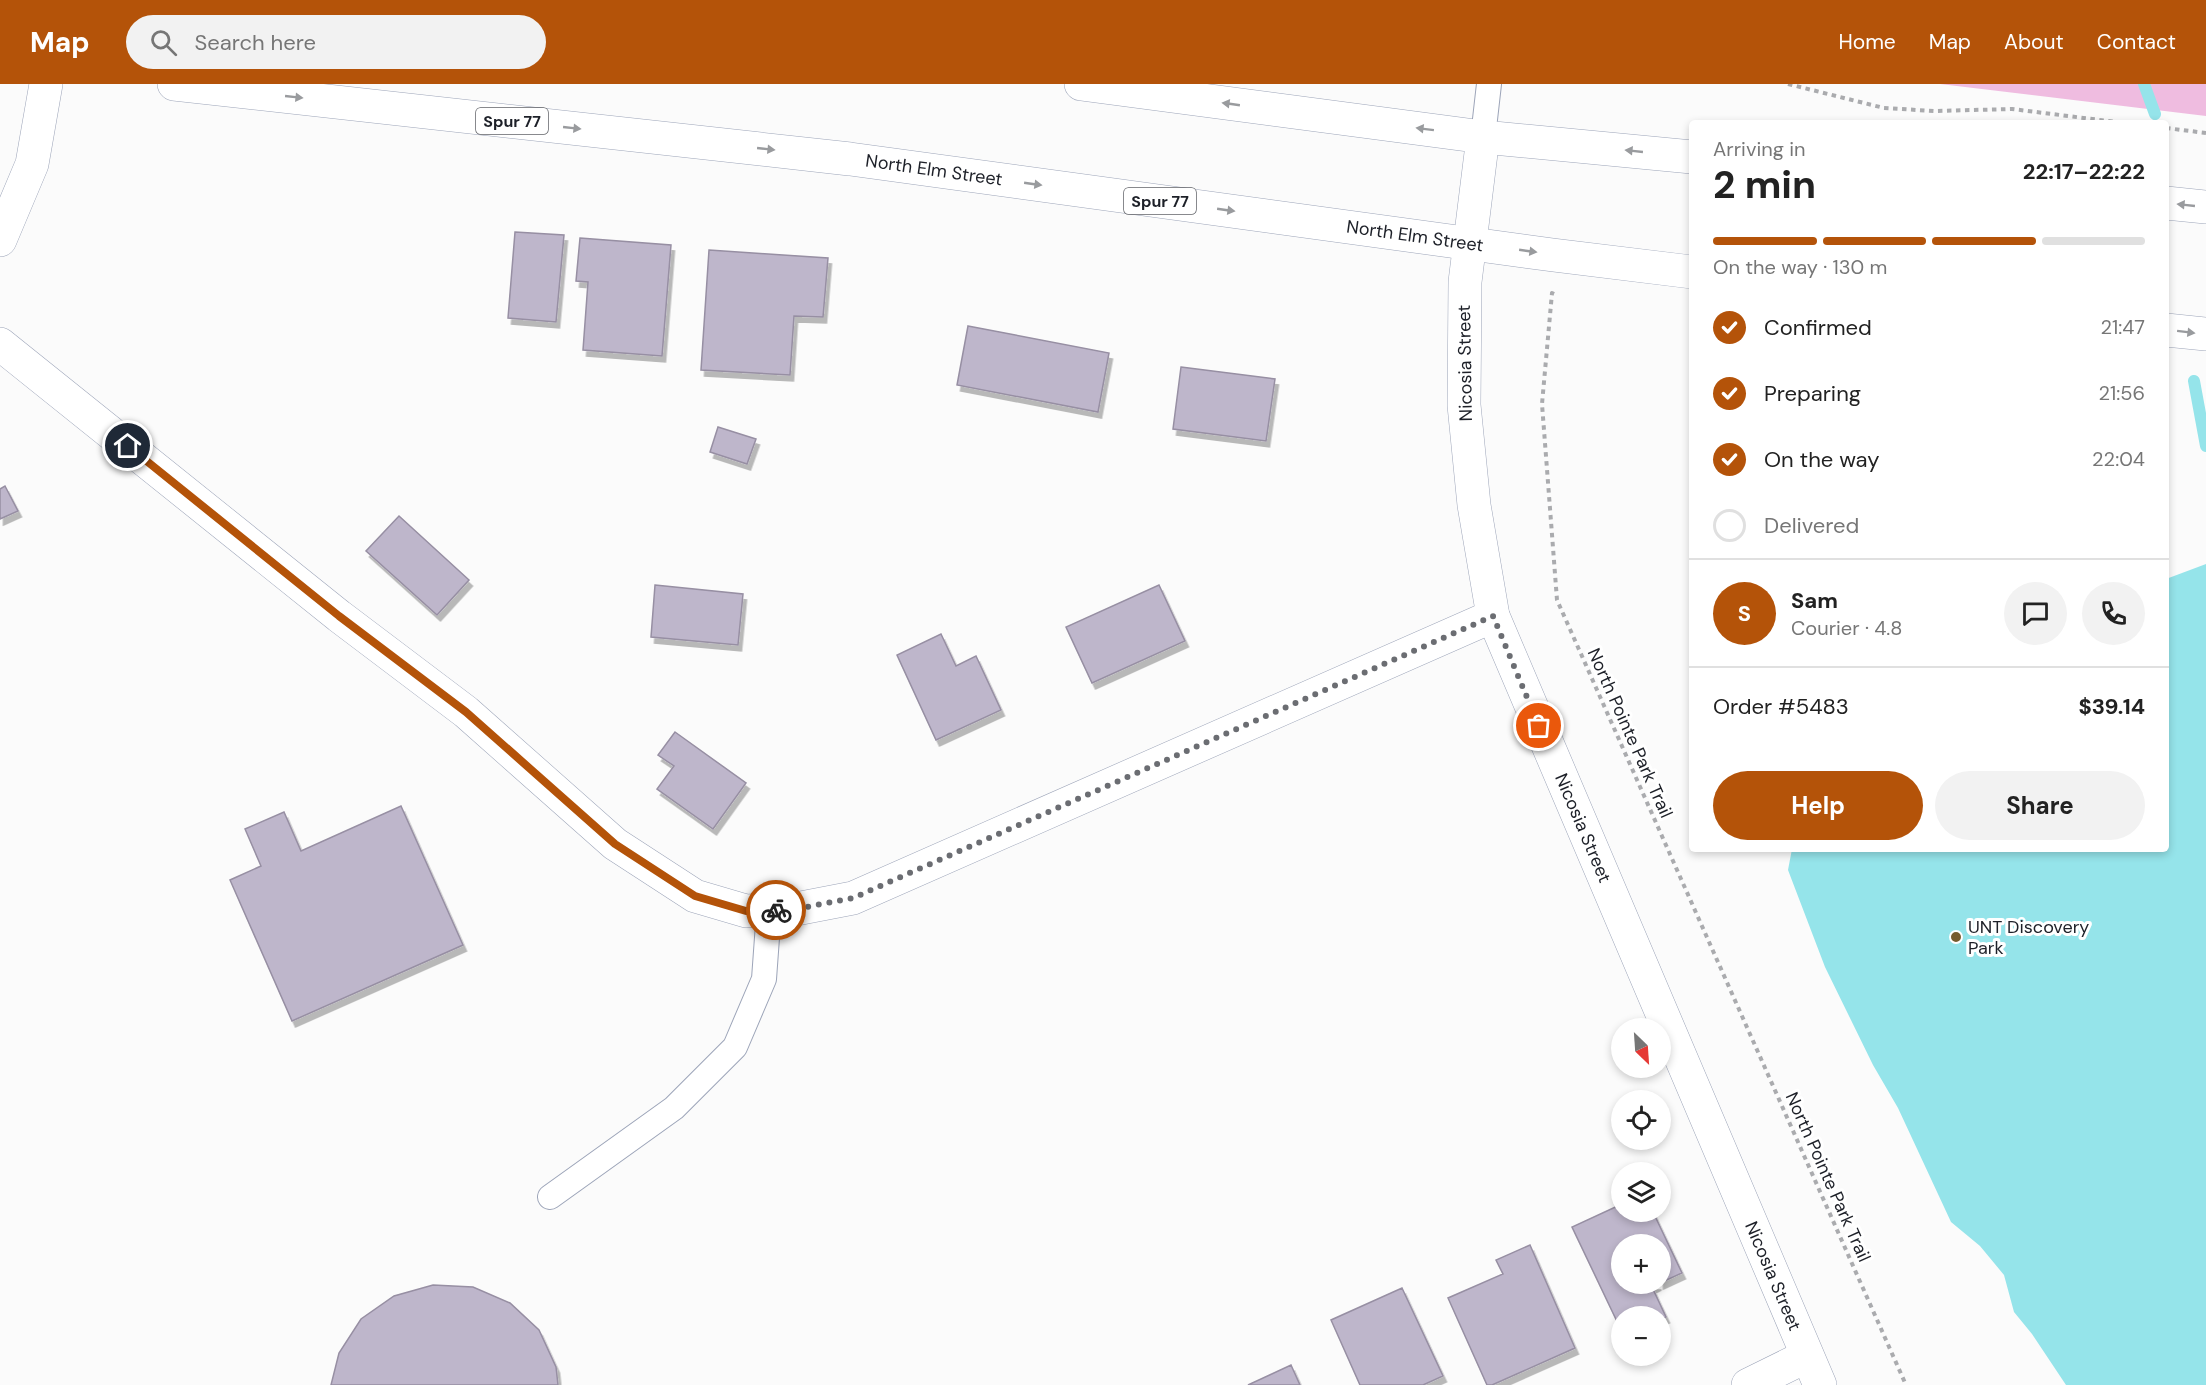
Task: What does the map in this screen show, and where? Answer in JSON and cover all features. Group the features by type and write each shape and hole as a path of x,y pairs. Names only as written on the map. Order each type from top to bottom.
{"street":[{"path":"0,240 32,164 45,84"},
{"name":"North Elm Street","path":"174,84 850,159 1689,272"},
{"path":"1082,84 1483,137 1689,157"},
{"name":"Nicosia Street","path":"1483,137 1465,282 1464,405 1474,505 1493,616 1813,1371"},
{"path":"2169,203 2206,207"},
{"path":"2169,330 2206,334"},
{"path":"0,344 339,616 466,712 615,844 695,896 746,911 796,909 853,898 1493,616"},
{"path":"1748,1385 1813,1371"}],"lane":[{"path":"1483,137 1489,84"},
{"path":"549,1197 674,1108 735,1047 764,979 769,910"}],"path":[{"path":"1788,84 1884,108 1934,111 2012,109 2100,120"},
{"path":"2169,128 2206,133"},
{"name":"North Pointe Park Trail","path":"1564,295 1552,293 1542,404 1557,600 1906,1385"}],"shaded area":[{"path":"1940,84 2206,84 2206,116"}],"water":[{"name":"UNT Discovery Park","path":"2206,564 2206,1385 2066,1385 2032,1334 2014,1312 2004,1275 1980,1246 1951,1222 1898,1108 1873,1065 1825,967 1788,870 1791,852 2169,852 2169,578"}],"building":[{"path":"515,232 564,235 556,322 508,318"},
{"path":"580,238 671,245 662,356 583,350 588,282 576,281"},
{"path":"709,250 828,258 823,317 794,316 790,375 701,370"},
{"path":"968,326 1109,353 1098,412 957,385"},
{"path":"1181,367 1275,379 1266,441 1173,429"},
{"path":"718,427 756,439 747,464 710,452"},
{"path":"5,486 18,511 0,519 0,489"},
{"path":"399,516 469,580 437,615 366,551"},
{"path":"655,585 743,594 738,645 651,637"},
{"path":"1159,585 1185,641 1092,683 1066,627"},
{"path":"941,634 956,666 976,656 1001,710 936,740 897,655"},
{"path":"675,732 746,783 713,829 657,789 674,766 658,755"},
{"path":"401,806 463,945 292,1021 230,880 261,866 245,829 284,812 301,851"},
{"path":"1611,1209 1611,1222 1658,1222 1663,1234 1611,1234 1611,1294 1655,1294 1661,1306 1611,1306 1611,1309 1572,1227"},
{"path":"1530,1245 1575,1348 1492,1385 1487,1385 1448,1298 1503,1274 1496,1260"},
{"path":"1671,1250 1682,1273 1671,1278"},
{"path":"433,1285 473,1287 510,1303 539,1330 556,1367 558,1385 331,1385 339,1353 361,1319 394,1296"},
{"path":"1402,1288 1443,1376 1423,1385 1360,1385 1331,1320"},
{"path":"1291,1365 1300,1385 1248,1385"}],"waterway":[{"path":"2144,84 2155,114"},
{"path":"2194,381 2206,446"}],"way so far":[{"path":"776,910 796,909 853,898 1493,616 1539,726"}],"place":[{"name":"UNT Discovery Park","path":"1956,937"}],"route":[{"path":"128,446 339,616 466,712 615,844 695,896 746,911 776,910"}]}
